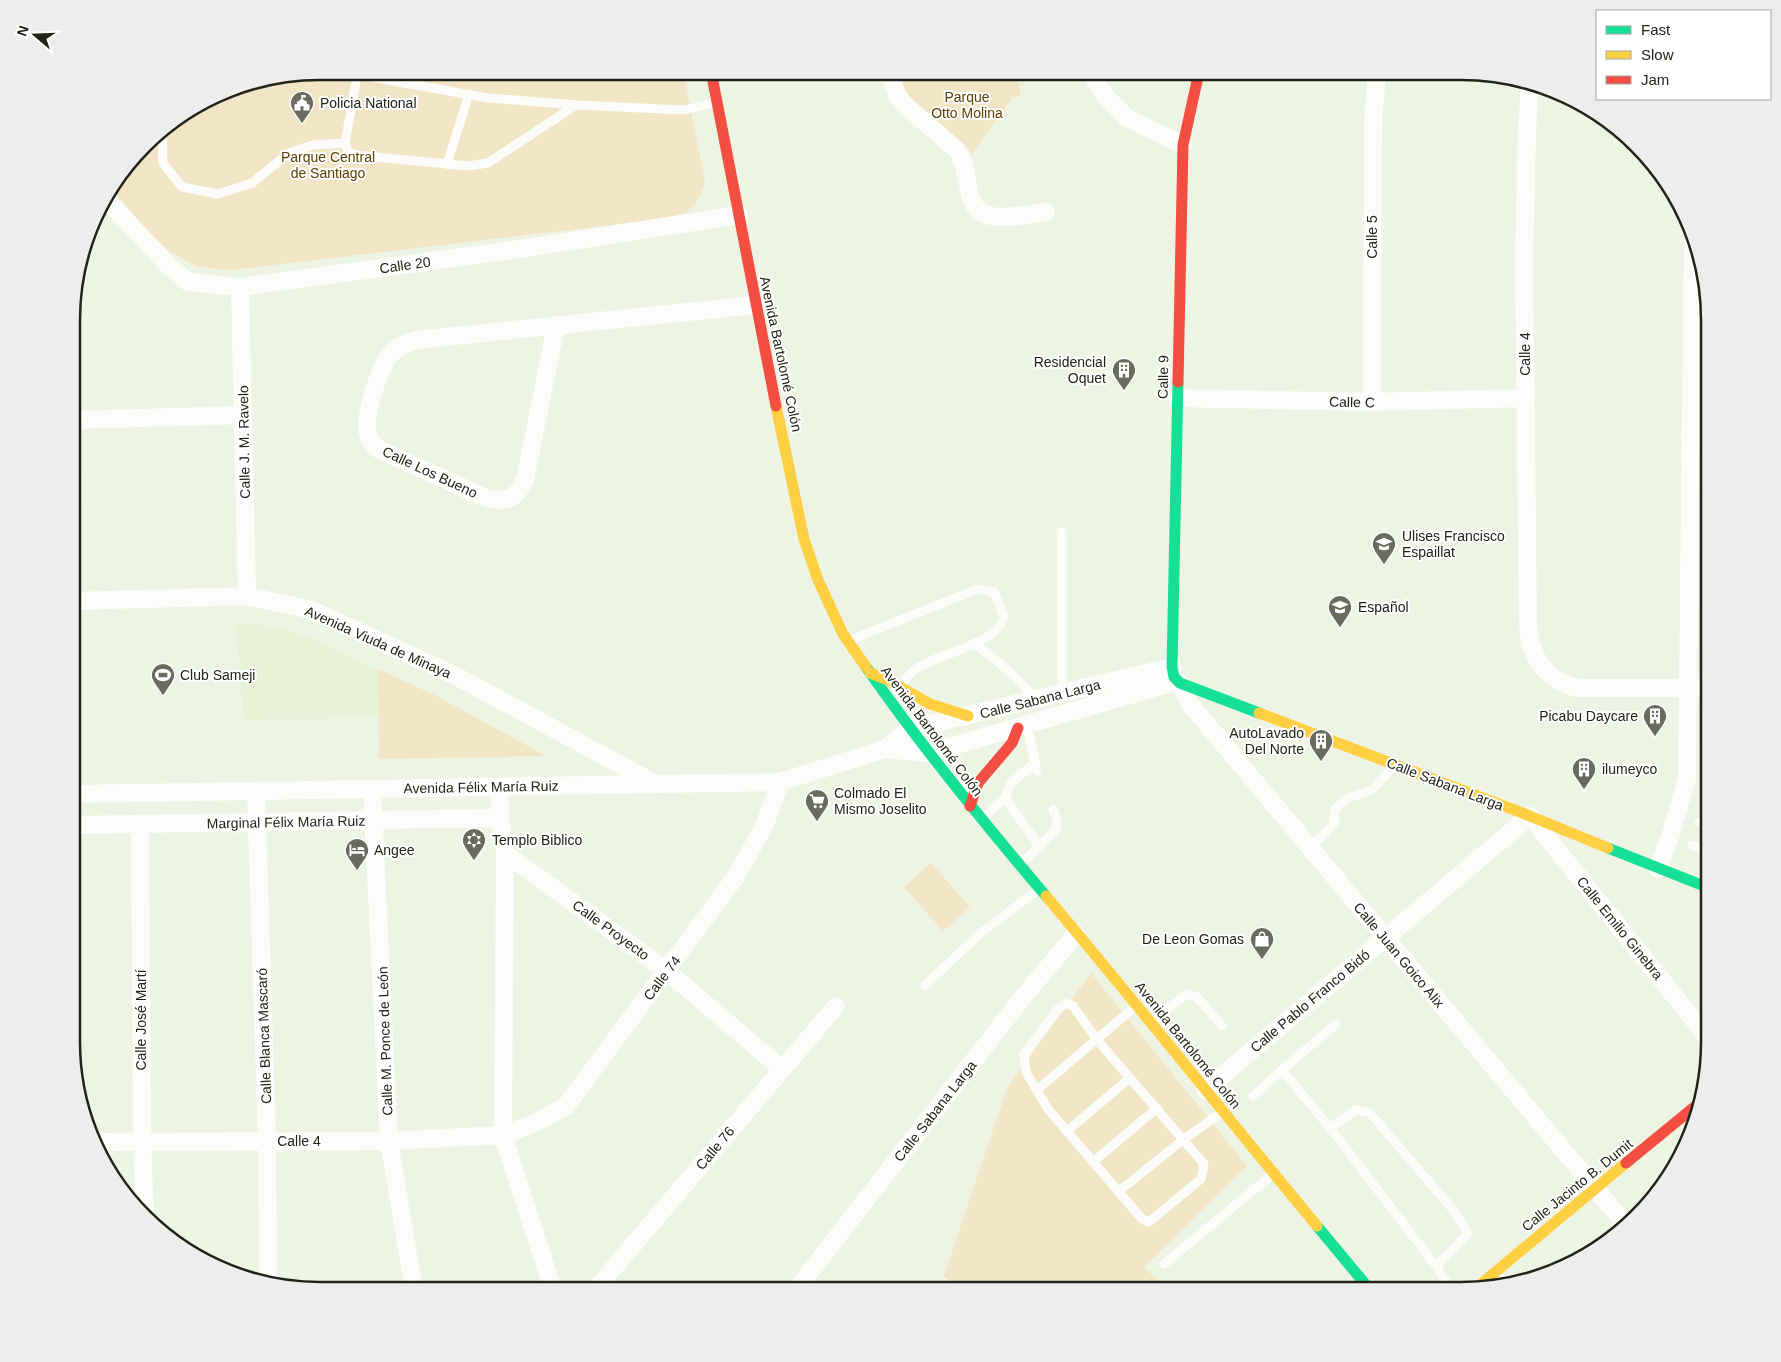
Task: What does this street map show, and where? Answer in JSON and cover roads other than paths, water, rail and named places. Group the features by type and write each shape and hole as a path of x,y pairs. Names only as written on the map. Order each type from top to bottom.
{"main road":[{"name":"Avenida Bartolomé Colón","path":"713,80 755,305 804,540 818,580 848,641 909,729 970,806 1151,1021 1222,1112 1363,1282"},
{"name":"Calle 9","path":"1176,677 1178,398 1184,144 1197,80"},
{"path":"868,672 888,679 945,711 968,716"},
{"name":"Calle Sabana Larga","path":"1176,677 1701,885"},
{"path":"970,806 978,783 1012,743 1022,726"},
{"name":"Calle Jacinto B. Dumit","path":"1485,1280 1691,1110"}],"street":[{"path":"892,80 897,95 904,104 959,152 964,161 972,200 981,212 994,216 1046,212"},
{"path":"1095,80 1106,97 1128,118 1184,144"},
{"name":"Calle 5","path":"1372,402 1373,124 1376,80"},
{"name":"Calle 4","path":"1530,90 1524,260 1529,642 1534,655 1553,678 1563,684 1578,688 1701,688"},
{"name":"Calle 20","path":"110,204 169,266 188,282 240,288 520,249 738,215"},
{"path":"1658,869 1671,834 1687,778 1693,257"},
{"name":"Calle J. M. Ravelo","path":"240,288 247,596"},
{"name":"Calle Los Bueno","path":"556,326 525,480 519,493 511,499 499,501 486,498 380,450 372,443 368,435 367,416 383,366 390,354 401,346 416,340 755,305"},
{"name":"Calle C","path":"1178,398 1372,402 1525,398"},
{"path":"80,420 243,415"},
{"path":"1690,437 1701,437"},
{"name":"Avenida Viuda de Minaya","path":"80,601 247,596 312,610 456,676 656,784"},
{"name":"Calle Sabana Larga","path":"909,729 1062,694 1176,677"},
{"name":"Calle Sabana Larga","path":"928,753 1022,726 1176,677"},
{"name":"Calle Juan Goico Alix","path":"1176,677 1190,704 1622,1220"},
{"name":"Avenida Félix María Ruiz","path":"80,794 780,782 885,749 909,729"},
{"name":"Avenida Félix María Ruiz","path":"885,749 928,753"},
{"name":"Calle 74","path":"503,1135 535,1123 566,1106 737,875 765,824 780,782"},
{"path":"499,787 500,818 505,853 503,1135 550,1282"},
{"name":"Calle M. Ponce de León","path":"372,789 389,1141 413,1282"},
{"name":"Calle Blanca Mascaró","path":"256,791 267,1140 268,1276"},
{"name":"Calle Pablo Franco Bidó","path":"1205,1090 1384,937 1530,816"},
{"name":"Calle Emilio Ginebra","path":"1530,816 1701,1029"},
{"name":"Marginal Félix María Ruiz","path":"80,825 500,818"},
{"name":"Calle José Martí","path":"140,824 142,1141 146,1207"},
{"name":"Calle Proyecto","path":"505,853 667,971 782,1069"},
{"name":"Calle Sabana Larga","path":"802,1282 1023,997 1076,934"},
{"name":"Calle 76","path":"601,1282 836,1006"},
{"name":"Calle 4","path":"102,1142 389,1141 503,1135"}],"lane":[{"path":"357,80 345,143 348,151 354,155 468,166 488,163 576,105"},
{"path":"395,80 469,94 576,105 684,110 717,102"},
{"path":"447,164 469,94"},
{"path":"162,140 163,163 182,188 218,194 252,183 289,153 313,146 345,143"},
{"path":"1062,532 1062,694"},
{"path":"848,641 978,589 990,589 994,592 1004,618 998,630 974,643 919,667 907,676 901,688"},
{"path":"974,643 1009,671 1037,700"},
{"path":"982,819 1005,798 1010,785 1036,767 1022,726"},
{"path":"1310,848 1334,824 1335,809 1348,798 1372,790 1395,765"},
{"path":"1005,798 1040,847"},
{"path":"1019,866 1056,830 1058,825 1053,809"},
{"path":"1692,846 1701,849"},
{"path":"925,985 982,932 1039,889"},
{"path":"1151,1021 1187,994 1196,997 1222,1026"},
{"path":"1066,1004 1073,1006 1098,1041 1130,1078 1204,1164 1201,1179 1156,1219 1149,1222 1142,1220 1048,1109 1026,1072 1024,1054 1058,1009 1066,1004"},
{"path":"1037,1090 1098,1041 1137,1005"},
{"path":"1253,1096 1336,1024"},
{"path":"1282,1070 1330,1128 1446,1282"},
{"path":"1067,1131 1130,1078"},
{"path":"1094,1162 1157,1108"},
{"path":"1330,1128 1356,1110 1370,1113 1455,1212 1468,1234 1436,1266"},
{"path":"1118,1192 1184,1139 1222,1112"},
{"path":"1164,1264 1273,1174"},
{"path":"1496,1271 1502,1278"}],"place":[{"name":"Policia National","path":"302,124"},
{"name":"Residencial Oquet","path":"1124,391"},
{"name":"Ulises Francisco Espaillat","path":"1384,565"},
{"name":"Español","path":"1340,628"},
{"name":"Club Sameji","path":"163,696"},
{"name":"Picabu Daycare","path":"1655,737"},
{"name":"AutoLavado Del Norte","path":"1321,762"},
{"name":"ilumeyco","path":"1584,790"},
{"name":"Colmado El Mismo Joselito","path":"817,822"},
{"name":"Templo Biblico","path":"474,861"},
{"name":"Angee","path":"357,871"},
{"name":"De Leon Gomas","path":"1262,960"}],"park label":[{"name":"Parque Otto Molina","path":"967,105"},
{"name":"Parque Central de Santiago","path":"328,166"}]}
